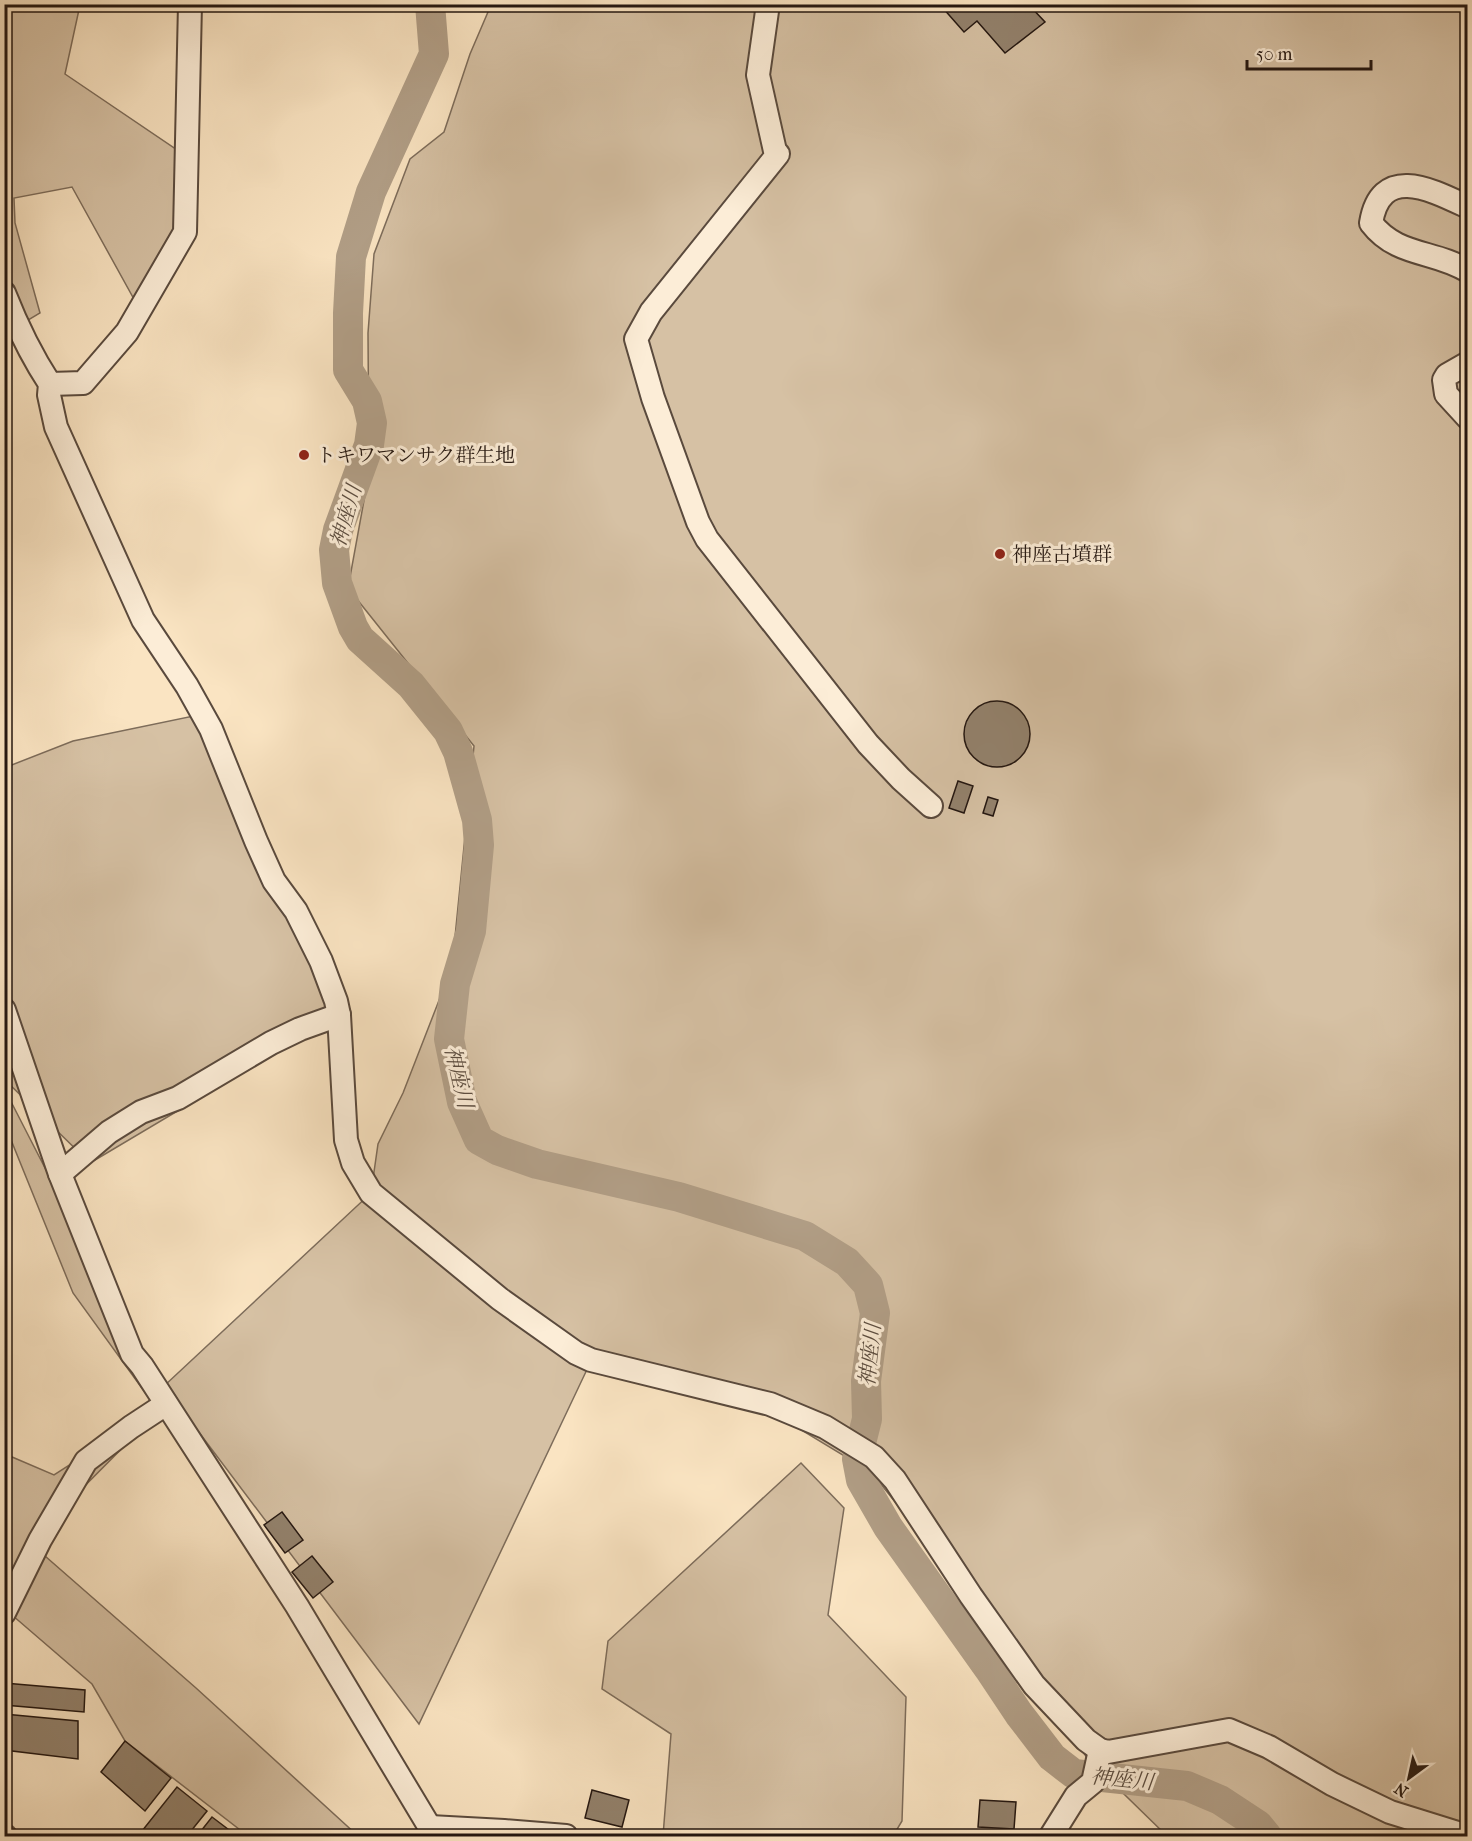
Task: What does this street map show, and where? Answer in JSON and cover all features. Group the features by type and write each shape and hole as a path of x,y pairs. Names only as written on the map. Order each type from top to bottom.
{"street":[{"path":"50,384 83,383 128,332 185,232 190,4"},
{"path":"768,4 758,75 775,151 778,154 651,312 636,339 653,398 698,522 707,539 868,744 900,779 931,806"},
{"path":"1467,207 1437,192 1404,186 1386,192 1374,206 1371,223 1380,235 1398,246 1453,262 1467,271"},
{"path":"4,293 19,331 35,362 50,384 49,395 56,427 143,620 187,686 211,729 274,881 296,911 321,961 339,1015 346,1140 353,1163 371,1193 500,1299 576,1353 591,1360 770,1404 825,1427 874,1457 895,1480 971,1596 1035,1685 1074,1729 1100,1750 1108,1752 1229,1730 1269,1747 1332,1784 1390,1812 1467,1836"},
{"path":"1467,363 1447,375 1444,380 1446,394 1467,418"},
{"path":"4,1010 60,1174 132,1354 297,1606 433,1832 504,1831 566,1836"},
{"path":"60,1174 110,1132 141,1112 178,1098 281,1038 339,1015"},
{"path":"4,1613 58,1508 86,1461 130,1427 166,1404"},
{"path":"1051,1836 1076,1796 1093,1782 1100,1750"}],"shaded area":[{"path":"5,5 80,5 65,74 180,152 185,232 140,310 72,187 14,198 15,223 40,313 5,334"},
{"path":"491,5 1467,5 1467,1836 1167,1836 1088,1759 971,1596 871,1472 750,1399 591,1361 419,1724 164,1386 371,1193 378,1144 403,1093 452,967 474,746 348,588 369,473 368,333 374,254 410,159 444,132 470,54"},
{"path":"203,714 339,1015 90,1163 5,1080 4,768 73,741"},
{"path":"4,1088 166,1404 29,1542 196,1688 358,1836 248,1836 125,1741 92,1684 5,1609 5,1454 54,1475 157,1409 73,1293 5,1125"},
{"path":"801,1463 844,1508 828,1615 906,1697 902,1821 893,1836 663,1836 671,1734 602,1689 608,1641"}],"building":[{"path":"945,4 1028,4 1045,22 1005,53 977,21 964,32 942,7"},
{"path":"990,701 1004,701 1016,706 1025,715 1030,734 1028,747 1021,758 1004,767 990,767 978,762 969,753 964,741 964,727 969,715 978,706"},
{"path":"958,781 973,786 964,813 949,808"},
{"path":"988,797 998,800 993,816 983,813"},
{"path":"282,1512 303,1540 285,1553 264,1525"},
{"path":"312,1556 333,1582 313,1598 292,1572"},
{"path":"4,1683 85,1690 84,1712 4,1705"},
{"path":"4,1714 78,1721 78,1759 4,1750"},
{"path":"125,1741 171,1778 145,1811 101,1772"},
{"path":"177,1787 207,1811 187,1836 138,1836"},
{"path":"592,1790 629,1800 622,1827 585,1818"},
{"path":"980,1800 1016,1802 1014,1829 978,1827"},
{"path":"212,1817 237,1836 197,1836"}],"waterway":[{"name":"神座川","path":"430,4 434,54 371,192 351,257 348,370 367,401 372,423 369,445 338,530 334,550 337,583 353,627 360,639 411,685 448,731 458,752 477,820 479,845 471,931 455,984 449,1039 462,1102 479,1140 497,1150 537,1164 679,1197 805,1236 847,1262 868,1285 875,1313 866,1381 867,1419 857,1459 861,1480 888,1527 1019,1714 1052,1757 1074,1774 1187,1786 1220,1800 1258,1825 1267,1836"}],"place":[{"name":"トキワマンサク群生地","path":"304,455"},
{"name":"神座古墳群","path":"1000,554"}]}
